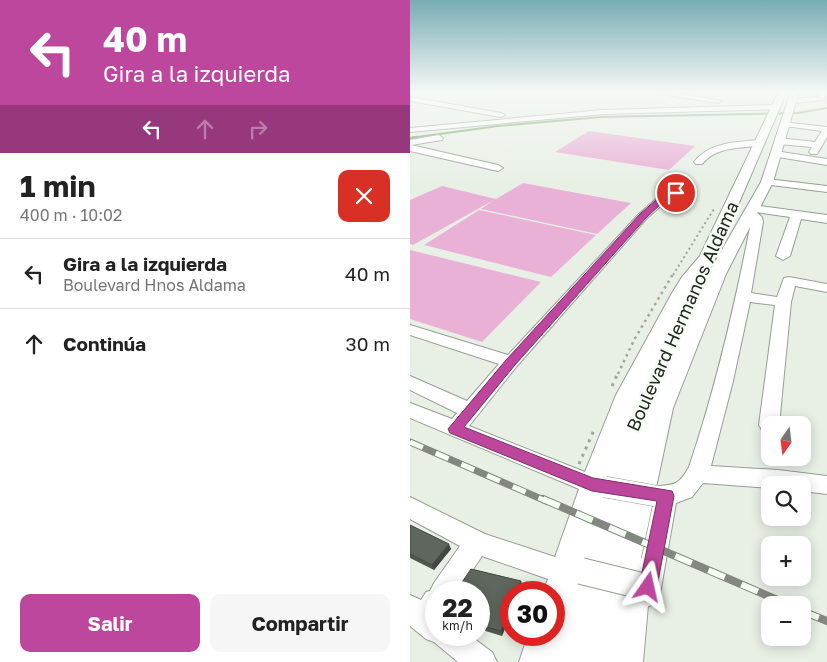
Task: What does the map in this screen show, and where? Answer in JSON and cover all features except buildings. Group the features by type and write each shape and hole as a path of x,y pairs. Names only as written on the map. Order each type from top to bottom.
{"main road":[{"name":"Boulevard Hermanos Aldama","path":"601,662 661,408 717,274 767,182 772,122"},
{"name":"Boulevard Hermanos Aldama","path":"565,662 632,428 646,391 704,260 771,147 784,122"},
{"path":"625,662 635,562 629,545"}],"street":[{"path":"418,122 441,127"},
{"path":"410,130 491,122"},
{"path":"810,122 827,129 815,149"},
{"path":"470,134 560,125"},
{"path":"410,143 446,137"},
{"path":"698,162 708,153 738,145 815,149 827,154"},
{"path":"771,147 827,162"},
{"path":"410,148 498,168"},
{"path":"767,182 827,189"},
{"path":"410,410 598,486 661,496 683,491 690,486 696,474 721,395 744,297 757,222 752,210"},
{"path":"783,256 796,214"},
{"path":"565,582 572,571 625,396 678,293 704,260"},
{"path":"769,416 783,302 789,281 827,288"},
{"path":"744,297 783,302"},
{"path":"410,330 511,362 455,429"},
{"path":"410,382 471,411"},
{"path":"634,662 661,496"},
{"path":"410,506 477,542 512,556 645,587"},
{"path":"450,581 477,542"},
{"path":"463,646 482,662"},
{"path":"534,662 539,646"}],"lane":[{"path":"511,362 643,216 660,201 676,193 681,188"},
{"path":"752,210 827,219"},
{"path":"696,474 778,479 827,485"}],"shaded area":[{"path":"589,131 695,146 669,170 555,152"},
{"path":"523,183 631,203 597,234 481,209 494,200 413,245 410,244 410,200 442,186 496,199"},
{"path":"479,210 596,235 551,277 424,245"},
{"path":"410,250 541,282 482,342 410,319"}],"waterway":[{"path":"410,138 545,122"},
{"path":"410,138 417,137"}],"railway":[{"path":"410,442 546,501"},
{"path":"543,499 768,596"},
{"path":"811,615 827,621"}],"route":[{"path":"648,587 666,496 592,485 455,429 511,362 643,216 660,201 676,193"}]}
